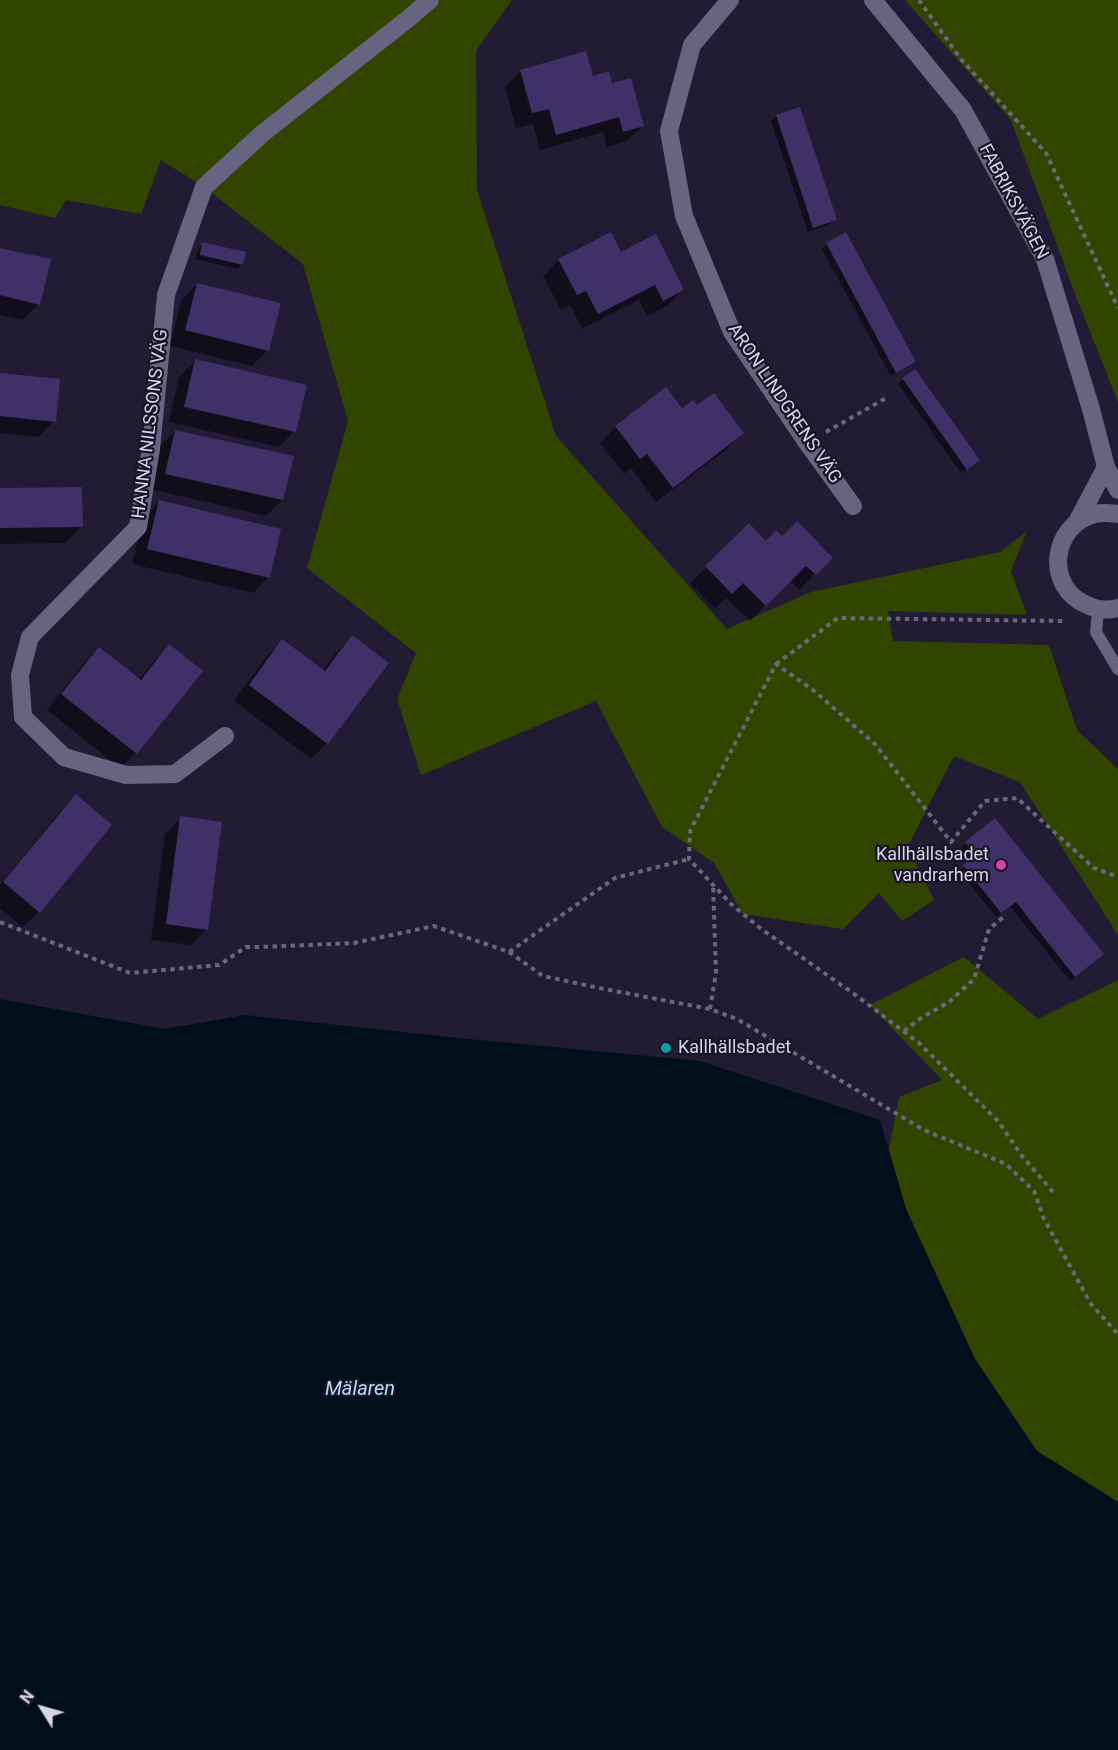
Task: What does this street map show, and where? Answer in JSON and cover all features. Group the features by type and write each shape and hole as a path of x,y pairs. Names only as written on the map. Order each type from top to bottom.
{"street":[{"name":"HANNA NILSSONS VÄG","path":"225,736 175,774 126,775 64,757 23,717 20,675 30,638 138,527 151,449 166,295 204,187 262,133 430,0"},
{"name":"ARON LINDGRENS VÄG","path":"730,0 692,45 669,131 684,216 732,332 853,506"},
{"name":"FABRIKSVÄGEN","path":"873,0 963,110 1045,259 1091,409 1106,467 1118,490"},
{"path":"1106,467 1077,522 1065,534 1057,555 1058,572 1065,588 1077,601 1098,610 1118,608"},
{"path":"1077,522 1102,513 1118,514"}],"lane":[{"path":"1098,610 1096,632 1118,669"}],"path":[{"path":"919,0 960,58 1046,153 1118,308"},
{"path":"826,433 888,397"},
{"path":"1053,1192 1022,1156 998,1121 919,1043 730,904 689,859 690,831 776,664 838,618 1064,621 1059,611"},
{"path":"776,664 813,690 875,744 951,842 985,801 1017,798 1094,868 1118,877"},
{"path":"509,952 615,878 689,859"},
{"path":"710,1009 716,973 713,884"},
{"path":"904,1031 949,1002 974,979 989,929 1006,915"},
{"path":"0,921 130,973 219,965 246,947 354,943 434,926 509,952 543,976 710,1009 737,1019 924,1130 1006,1164 1034,1191 1044,1220 1091,1304 1118,1334"}],"green space":[{"path":"0,0 512,0 476,51 477,190 556,436 727,629 811,592 1000,552 1027,531 1011,571 1027,615 888,611 893,641 1049,645 1077,730 1118,769 1118,935 1020,782 954,756 908,846 934,900 902,921 879,893 843,929 743,914 714,863 662,827 596,701 421,775 397,699 416,653 307,568 348,421 303,264 204,187 161,160 141,214 66,200 55,218 0,205"},
{"path":"905,0 1118,0 1118,402 1075,294 1011,120"},
{"path":"964,957 1038,1019 1118,980 1118,1502 1037,1451 975,1359 906,1209 889,1150 899,1097 942,1080 870,1005"}],"water":[{"name":"Mälaren","path":"0,999 164,1029 245,1015 700,1061 880,1120 906,1209 975,1359 1037,1451 1118,1502 1118,1750 0,1750"}],"building":[{"path":"586,51 593,76 609,71 612,83 631,78 644,126 623,132 619,117 556,135 549,109 532,113 520,70"},
{"path":"800,107 837,220 813,228 776,115"},
{"path":"611,232 621,252 656,234 684,290 663,301 655,285 598,314 586,291 577,295 558,259"},
{"path":"846,232 916,362 896,373 826,243"},
{"path":"202,242 246,252 243,265 200,255"},
{"path":"0,248 51,259 40,305 0,295"},
{"path":"197,283 281,303 269,351 185,330"},
{"path":"195,359 307,385 296,432 184,407"},
{"path":"915,369 980,460 967,470 902,378"},
{"path":"0,373 60,379 56,422 0,416"},
{"path":"666,387 682,408 693,400 697,405 714,393 744,433 673,488 647,454 640,459 615,426"},
{"path":"175,430 294,456 283,500 165,474"},
{"path":"82,487 83,527 0,528 0,488"},
{"path":"159,500 281,529 270,578 147,549"},
{"path":"797,521 833,558 816,575 806,566 766,606 743,583 732,594 705,566 749,523 766,541 776,530 782,536"},
{"path":"352,635 389,663 328,744 249,685 282,639 325,671"},
{"path":"169,644 203,671 137,754 61,694 99,647 141,680"},
{"path":"76,794 112,825 40,913 3,882"},
{"path":"180,816 222,822 208,930 166,924"},
{"path":"995,818 1104,954 1075,977 1016,902 1001,913 963,865 976,855 965,842"}],"place":[{"name":"Kallhällsbadet vandrarhem","path":"1001,865"},
{"name":"Kallhällsbadet","path":"666,1048"}]}
